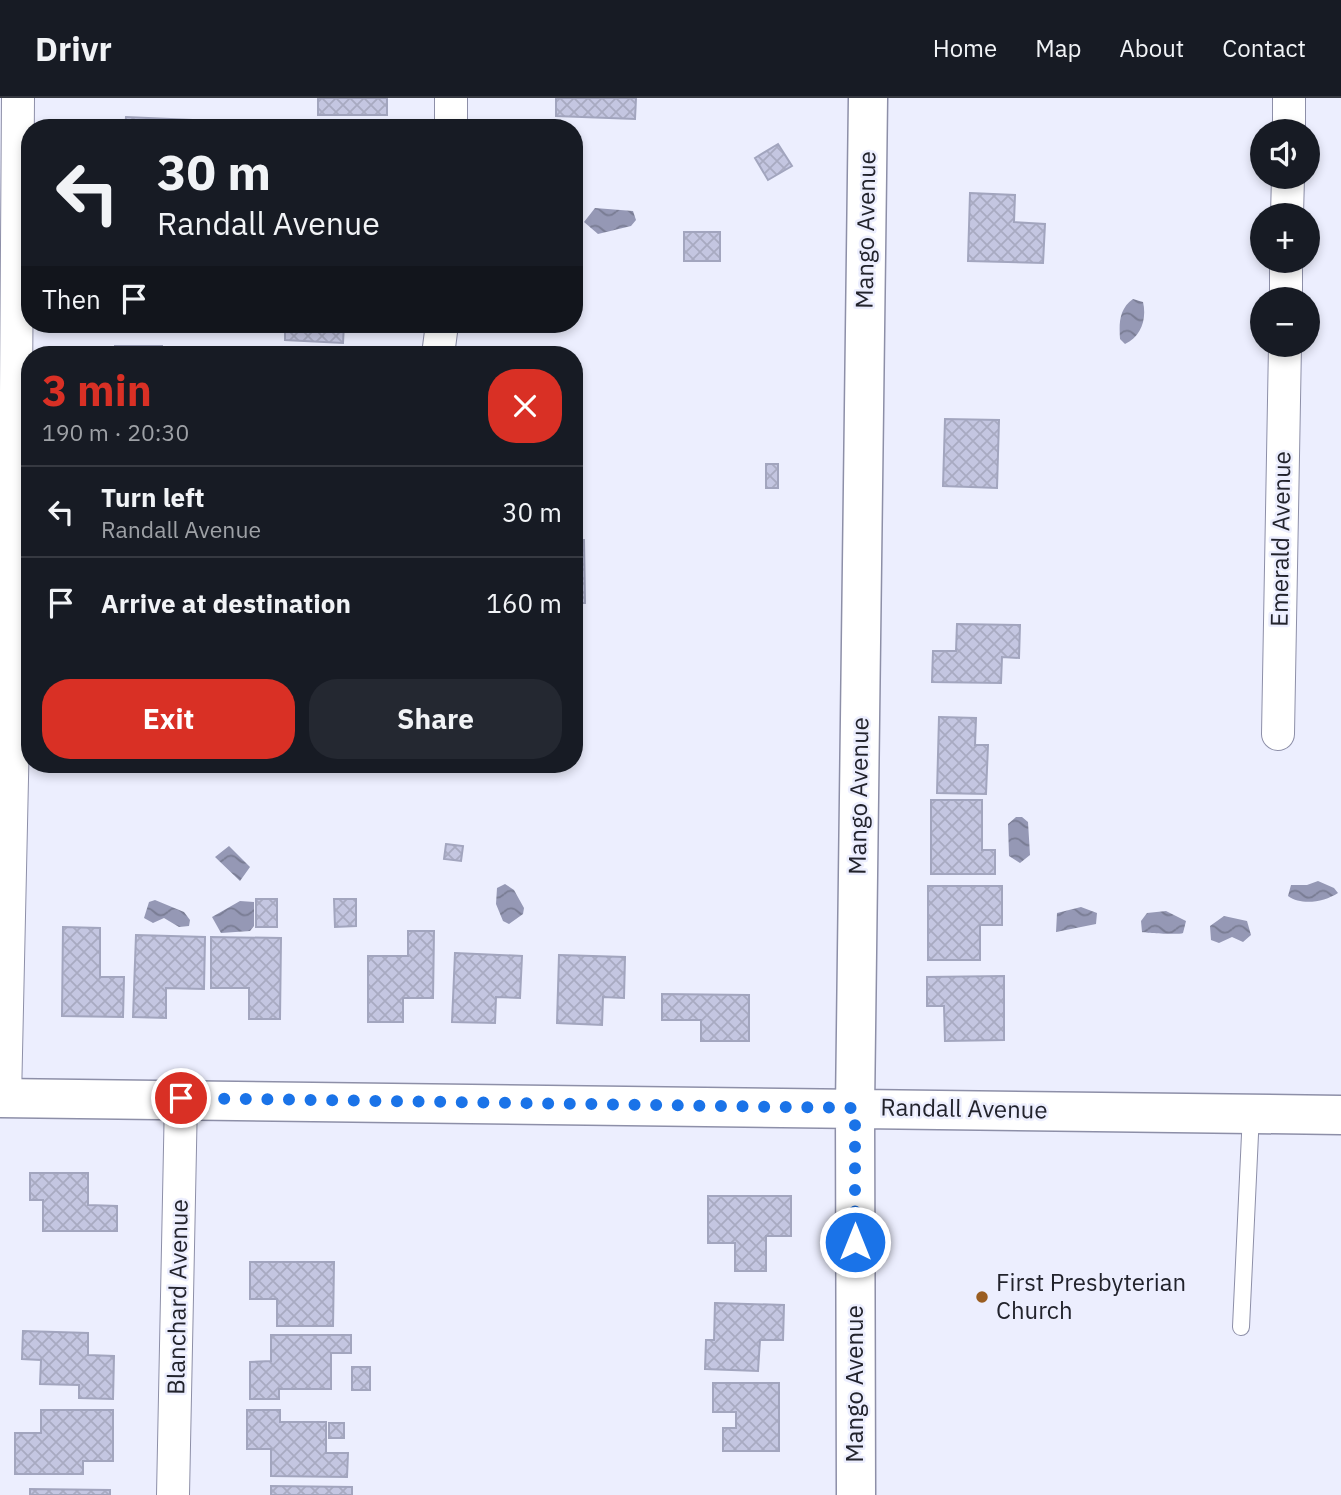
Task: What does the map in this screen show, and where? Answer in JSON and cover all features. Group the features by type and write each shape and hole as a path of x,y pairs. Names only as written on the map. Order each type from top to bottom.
{"street":[{"path":"2,1098 15,687 18,98"},
{"path":"451,98 451,119"},
{"name":"Mango Avenue","path":"856,1495 855,1108 868,98"},
{"path":"1289,98 1289,119"},
{"name":"Emerald Avenue","path":"1278,734 1285,357"},
{"name":"Randall Avenue","path":"2,1098 181,1098 1341,1115"},
{"name":"Blanchard Avenue","path":"173,1495 181,1098"}],"lane":[{"path":"1241,1327 1251,1113"}],"water":[{"path":"595,208 633,211 636,220 631,226 598,234 584,222"},
{"path":"1133,299 1143,302 1143,321 1139,332 1125,344 1120,339 1121,317 1125,307"},
{"path":"1016,817 1022,817 1028,822 1030,855 1020,863 1009,856 1008,824"},
{"path":"229,846 250,867 240,881 215,857"},
{"path":"1318,881 1334,888 1338,893 1313,902 1288,896 1291,885 1307,885"},
{"path":"505,884 514,890 524,908 523,914 509,924 503,921 496,904 497,888"},
{"path":"155,900 184,912 190,920 189,926 179,927 164,918 153,923 144,918 149,902"},
{"path":"240,901 254,902 254,926 250,931 221,933 212,917"},
{"path":"1081,907 1097,913 1096,924 1056,932 1057,913"},
{"path":"1166,911 1186,921 1183,933 1142,932 1141,921 1147,913"},
{"path":"1224,916 1247,921 1251,935 1243,942 1232,937 1219,943 1211,940 1210,926"}],"building":[{"path":"318,98 387,98 387,115 318,115"},
{"path":"556,98 636,98 635,119 556,116"},
{"path":"126,117 170,119 126,119"},
{"path":"778,144 792,166 768,180 755,158"},
{"path":"970,193 1015,195 1014,222 1045,224 1043,263 968,261"},
{"path":"684,232 720,232 720,261 684,261"},
{"path":"285,333 344,333 343,343 285,340"},
{"path":"945,419 999,420 997,488 943,486"},
{"path":"766,464 778,464 778,488 766,488"},
{"path":"583,540 584,540 583,603"},
{"path":"957,624 1020,625 1019,658 1002,657 1001,683 932,682 933,651 956,651"},
{"path":"939,717 976,718 975,745 988,745 986,794 937,793"},
{"path":"931,800 982,800 982,850 995,850 995,874 931,874"},
{"path":"446,844 463,846 461,861 444,859"},
{"path":"928,886 1002,886 1002,925 980,925 980,960 928,960"},
{"path":"256,899 277,899 277,927 256,927"},
{"path":"334,899 356,899 356,926 335,927"},
{"path":"63,927 100,928 100,977 124,977 123,1017 62,1016"},
{"path":"408,931 434,931 433,998 403,998 403,1022 368,1022 368,956 408,956"},
{"path":"136,935 205,937 204,989 166,988 166,1018 133,1017"},
{"path":"211,937 281,938 280,1019 249,1019 249,988 211,988"},
{"path":"455,953 522,956 520,998 496,997 495,1023 452,1022"},
{"path":"559,955 625,957 624,998 603,997 602,1025 557,1023"},
{"path":"1004,976 1004,1040 945,1041 944,1006 927,1006 927,977"},
{"path":"662,994 749,995 749,1041 701,1041 701,1020 662,1020"},
{"path":"30,1173 88,1173 88,1205 117,1206 117,1231 43,1231 43,1200 30,1200"},
{"path":"708,1196 791,1196 791,1236 766,1236 766,1271 735,1271 735,1243 708,1243"},
{"path":"250,1262 334,1262 333,1326 277,1326 277,1299 250,1299"},
{"path":"715,1303 784,1305 783,1340 760,1340 758,1371 705,1369 706,1340 714,1340"},
{"path":"23,1331 88,1333 88,1355 114,1356 113,1399 79,1398 79,1385 40,1384 41,1360 22,1359"},
{"path":"271,1335 351,1335 351,1353 331,1353 331,1389 279,1389 279,1399 250,1399 250,1362 271,1361"},
{"path":"352,1367 370,1367 370,1390 352,1390"},
{"path":"713,1383 779,1383 779,1451 723,1451 723,1428 736,1428 736,1412 713,1412"},
{"path":"41,1410 113,1410 113,1461 83,1461 83,1474 15,1474 15,1433 41,1433"},
{"path":"247,1410 280,1410 280,1422 326,1422 326,1453 348,1453 347,1477 271,1476 271,1449 247,1449"},
{"path":"329,1423 344,1423 344,1438 329,1438"},
{"path":"271,1486 352,1487 352,1495 271,1495"},
{"path":"30,1489 110,1490 110,1495 30,1495"}],"place":[{"name":"First Presbyterian Church","path":"982,1297"}],"route":[{"path":"181,1098 855,1108 855,1242"}]}
